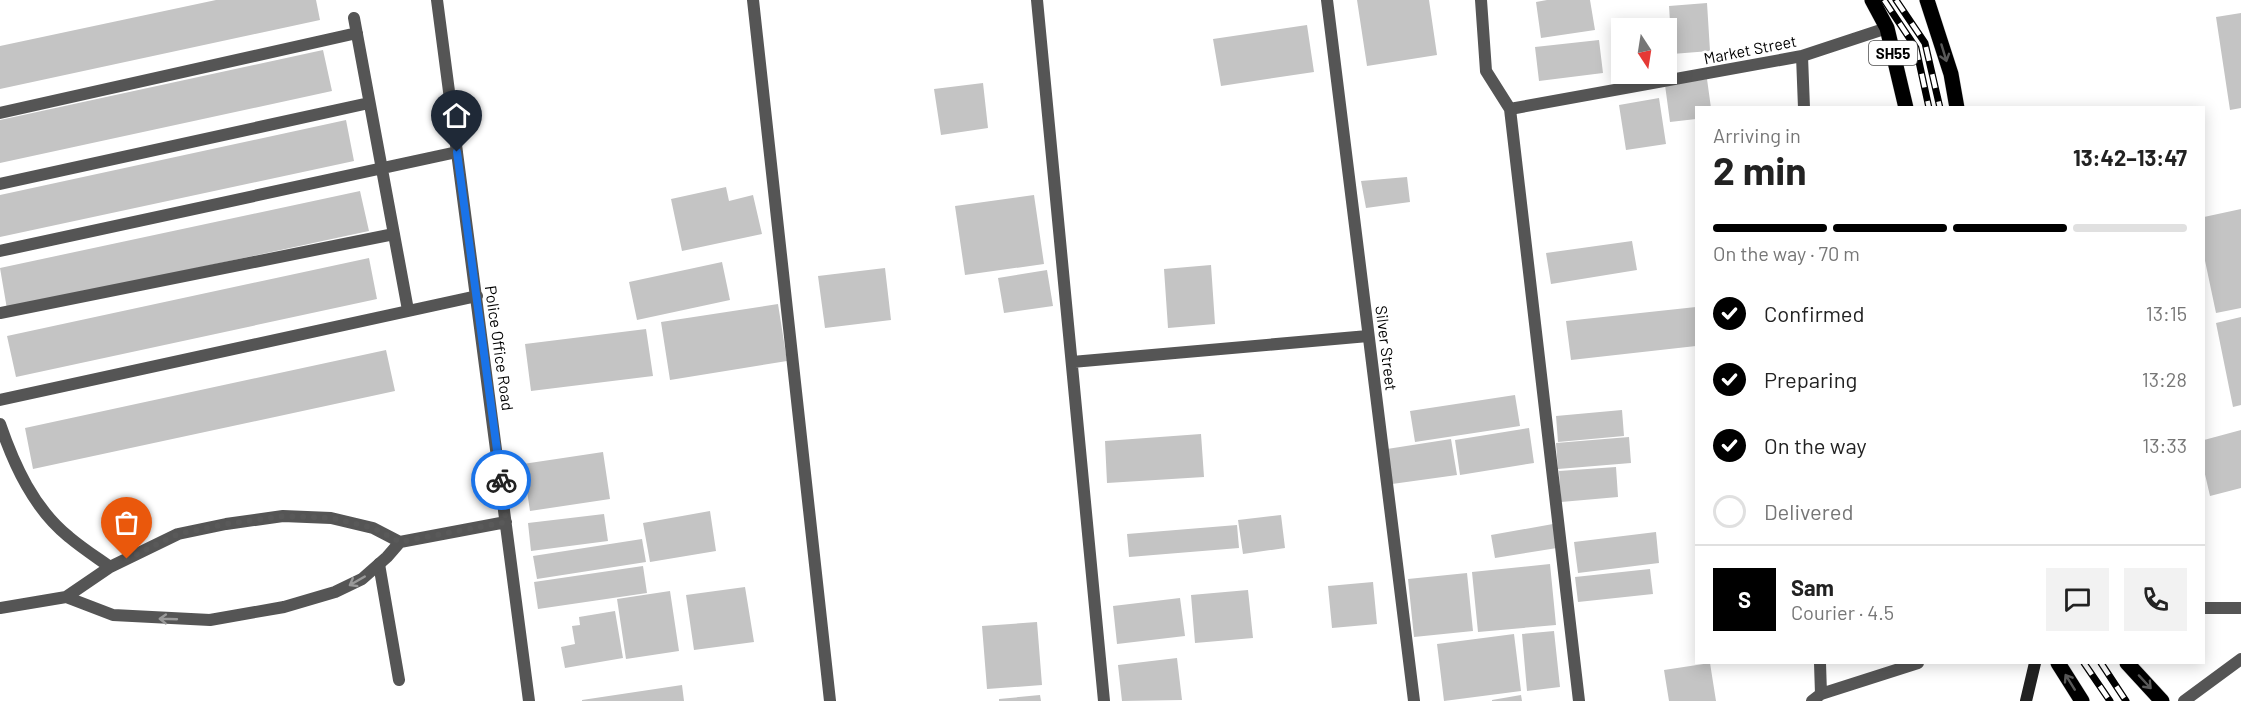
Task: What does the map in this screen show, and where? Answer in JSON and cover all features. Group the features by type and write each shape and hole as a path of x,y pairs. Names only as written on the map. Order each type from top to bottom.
{"main road":[{"name":"SH55","path":"1872,0 1887,28 1906,106"},
{"name":"SH55","path":"1927,0 1951,74 1957,106"},
{"path":"2026,701 2035,664"},
{"path":"2059,664 2082,701"},
{"path":"2128,664 2162,701"}],"street":[{"name":"Police Office Road","path":"437,0 529,701"},
{"path":"753,0 830,701"},
{"path":"1037,0 1104,701"},
{"name":"Silver Street","path":"1327,0 1414,701"},
{"path":"1481,0 1486,72 1510,109 1579,701"},
{"path":"354,18 408,310"},
{"name":"Market Street","path":"1510,109 1802,56 1887,28"},
{"path":"0,113 357,33"},
{"path":"1802,56 1804,106"},
{"path":"0,184 369,103"},
{"path":"0,251 457,152"},
{"path":"0,313 394,234"},
{"path":"0,400 477,296"},
{"path":"1072,362 1368,336"},
{"path":"0,424 7,446 34,499 67,536 110,567"},
{"path":"0,608 66,597 110,567 178,534 226,524 283,516 331,518 373,528 400,542"},
{"path":"66,597 113,615 210,620 284,607 334,592 362,579 400,542 506,522"},
{"path":"379,564 399,680"},
{"path":"2205,608 2241,608"},
{"path":"2184,701 2241,659"},
{"path":"1820,664 1816,697 1915,664"}],"building":[{"path":"216,0 316,0 320,20 0,89 0,46"},
{"path":"1357,0 1429,0 1437,55 1367,66"},
{"path":"1590,0 1595,30 1541,38 1536,2"},
{"path":"1707,3 1710,51 1677,54 1677,18 1670,18 1669,6"},
{"path":"2241,13 2241,108 2230,110 2216,17"},
{"path":"1307,25 1314,72 1221,86 1213,39"},
{"path":"1599,40 1603,73 1539,81 1535,47"},
{"path":"323,50 332,91 0,163 0,120"},
{"path":"1707,79 1711,106 1695,106 1695,119 1670,122 1665,85"},
{"path":"983,83 988,128 941,135 934,89"},
{"path":"1659,98 1666,144 1626,150 1619,105"},
{"path":"346,120 354,161 0,237 0,195"},
{"path":"1407,177 1410,202 1366,208 1361,181"},
{"path":"726,187 729,201 753,195 762,234 682,251 671,199"},
{"path":"360,191 369,231 7,309 0,268"},
{"path":"1034,195 1044,264 965,275 955,206"},
{"path":"2241,209 2241,308 2216,313 2205,261 2205,217"},
{"path":"1632,241 1637,270 1551,284 1546,253"},
{"path":"369,258 377,299 16,377 7,336"},
{"path":"722,262 730,300 637,320 629,282"},
{"path":"1211,265 1215,324 1168,328 1164,269"},
{"path":"885,268 891,320 825,328 818,276"},
{"path":"1047,270 1053,306 1004,313 998,278"},
{"path":"778,304 787,361 670,380 661,322"},
{"path":"1695,307 1695,346 1571,360 1566,321"},
{"path":"2241,317 2241,405 2233,407 2216,323"},
{"path":"646,329 653,376 531,391 525,344"},
{"path":"386,350 395,391 33,469 25,428"},
{"path":"1515,395 1520,426 1415,442 1410,411"},
{"path":"1622,410 1624,436 1558,442 1556,416"},
{"path":"1529,428 1534,463 1460,475 1455,440"},
{"path":"2241,430 2241,488 2210,496 2205,474 2205,440"},
{"path":"1201,434 1204,477 1107,483 1105,441"},
{"path":"1629,437 1631,463 1558,469 1556,443"},
{"path":"1451,439 1457,475 1392,484 1387,449"},
{"path":"603,452 610,499 530,511 523,464"},
{"path":"1616,467 1618,497 1561,502 1559,471"},
{"path":"710,511 716,551 650,562 643,523"},
{"path":"604,514 608,541 531,551 528,523"},
{"path":"1281,515 1285,548 1243,554 1238,520"},
{"path":"1553,524 1557,548 1495,558 1491,535"},
{"path":"1237,525 1239,548 1129,557 1127,534"},
{"path":"1656,532 1659,563 1578,573 1574,542"},
{"path":"642,539 646,562 537,579 533,556"},
{"path":"1550,564 1556,625 1478,632 1472,572"},
{"path":"643,566 647,593 538,609 534,582"},
{"path":"1650,569 1653,594 1578,602 1575,577"},
{"path":"1467,573 1473,631 1414,637 1408,579"},
{"path":"1373,582 1377,624 1332,628 1328,586"},
{"path":"745,587 754,642 694,650 686,595"},
{"path":"1248,590 1253,638 1195,643 1191,595"},
{"path":"670,591 679,651 626,659 617,599"},
{"path":"1180,598 1185,636 1117,644 1113,606"},
{"path":"615,611 623,658 565,668 561,647 575,644 572,626 580,625 579,617"},
{"path":"1037,622 1042,685 987,689 982,626"},
{"path":"1554,631 1560,687 1527,691 1522,634"},
{"path":"1514,634 1521,691 1444,701 1437,644"},
{"path":"1177,658 1182,700 1122,701 1118,665"},
{"path":"1710,664 1716,701 1669,701 1664,670"},
{"path":"682,685 684,701 582,701 582,700"},
{"path":"1040,695 1041,701 999,701 999,699"},
{"path":"1521,695 1522,701 1492,701 1492,700"}],"railway":[{"path":"1884,0 1916,48 1929,106"},
{"path":"1896,0 1925,43 1940,106"},
{"path":"2085,664 2110,701"},
{"path":"2102,664 2126,701"}],"way so far":[{"path":"127,559 178,534 283,516 331,518 373,528 400,542 506,522 501,480"}],"route":[{"path":"457,152 501,480"}]}
